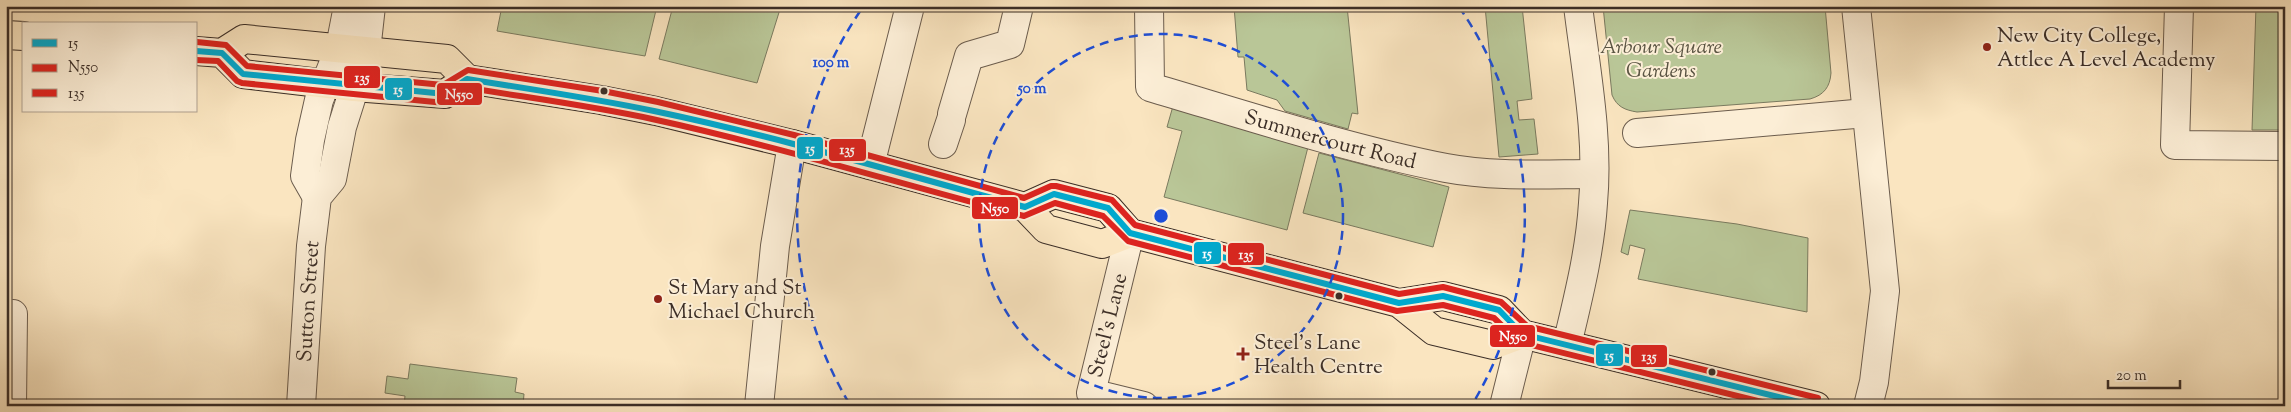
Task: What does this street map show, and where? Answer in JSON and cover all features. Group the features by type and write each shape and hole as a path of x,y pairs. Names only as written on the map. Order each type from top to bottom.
{"highway":[{"path":"6,35 22,36"},
{"path":"209,52 244,39 447,59 467,79 601,100 792,144 1025,207 1046,230 1102,244 1130,233"},
{"path":"209,52 243,74 354,86 445,94 467,79"},
{"path":"1025,207 1054,194 1108,208 1130,233 1399,303 1443,296 1499,310 1522,334 1803,404"},
{"path":"1399,303 1434,331 1493,345 1522,334"}],"street":[{"path":"348,6 353,49 354,86 342,127 332,179 317,197 305,176 313,124 326,82 353,49 371,6"},
{"path":"870,165 910,6"},
{"path":"949,126 969,56 1010,44 1019,6"},
{"name":"Summercourt Road","path":"1149,6 1150,86 1317,136 1447,168 1493,173 1594,174"},
{"path":"1567,345 1588,254 1594,202 1593,138 1578,6"},
{"path":"1856,6 1885,291 1874,382 1868,406"},
{"path":"2179,6 2175,145 2285,146"},
{"path":"1637,133 1866,113"},
{"path":"759,406 775,246 792,144"},
{"name":"Sutton Street","path":"301,406 311,246 317,197"},
{"name":"Steel's Lane","path":"1130,233 1091,393 1144,406"},
{"path":"6,314 13,314 12,406"},
{"path":"1504,406 1522,334"}],"green space":[{"path":"502,6 657,6 645,56 497,31"},
{"path":"673,6 781,6 757,83 659,59"},
{"path":"1234,6 1347,6 1358,114 1352,113 1348,129 1285,111 1277,100 1247,90 1244,57 1238,57"},
{"path":"1485,6 1522,6 1532,99 1517,101 1519,120 1534,119 1538,154 1499,157"},
{"name":"Arbour Square Gardens","path":"1603,6 1825,6 1831,73 1829,82 1823,93 1810,99 1637,112 1629,110 1619,105 1612,95"},
{"path":"2256,6 2285,6 2285,130 2252,130"},
{"path":"1173,106 1308,147 1287,230 1164,197 1182,131 1167,127"},
{"path":"1319,153 1449,187 1433,247 1303,213"},
{"path":"1630,210 1737,224 1808,238 1807,312 1638,279 1645,249 1630,245 1628,255 1621,252"},
{"path":"410,364 517,378 515,392 524,394 523,406 404,406 405,396 385,393 387,376 408,379"}],"transit line":[{"name":"135","path":"198,42 226,45 247,66 443,85 468,70 603,91 658,102 794,135 1024,198 1051,186 1056,186 1112,200 1135,225 1399,294 1443,287 1501,302 1527,326 1818,398"},
{"name":"15","path":"198,51 222,53 243,74 445,94 467,79 607,102 747,132 1025,207 1054,194 1108,208 1130,233 1399,303 1443,296 1499,310 1522,334 1815,406"},
{"name":"N550","path":"198,60 218,61 237,81 242,83 445,103 469,88 584,106 629,114 745,141 1024,216 1055,203 1103,216 1128,241 1397,311 1443,305 1494,318 1519,342 1778,406"}],"place":[{"name":"New City College, Attlee A Level Academy","path":"1987,47"},
{"name":"St Mary and St Michael Church","path":"658,299"},
{"name":"Steel's Lane Health Centre","path":"1243,354"}]}
